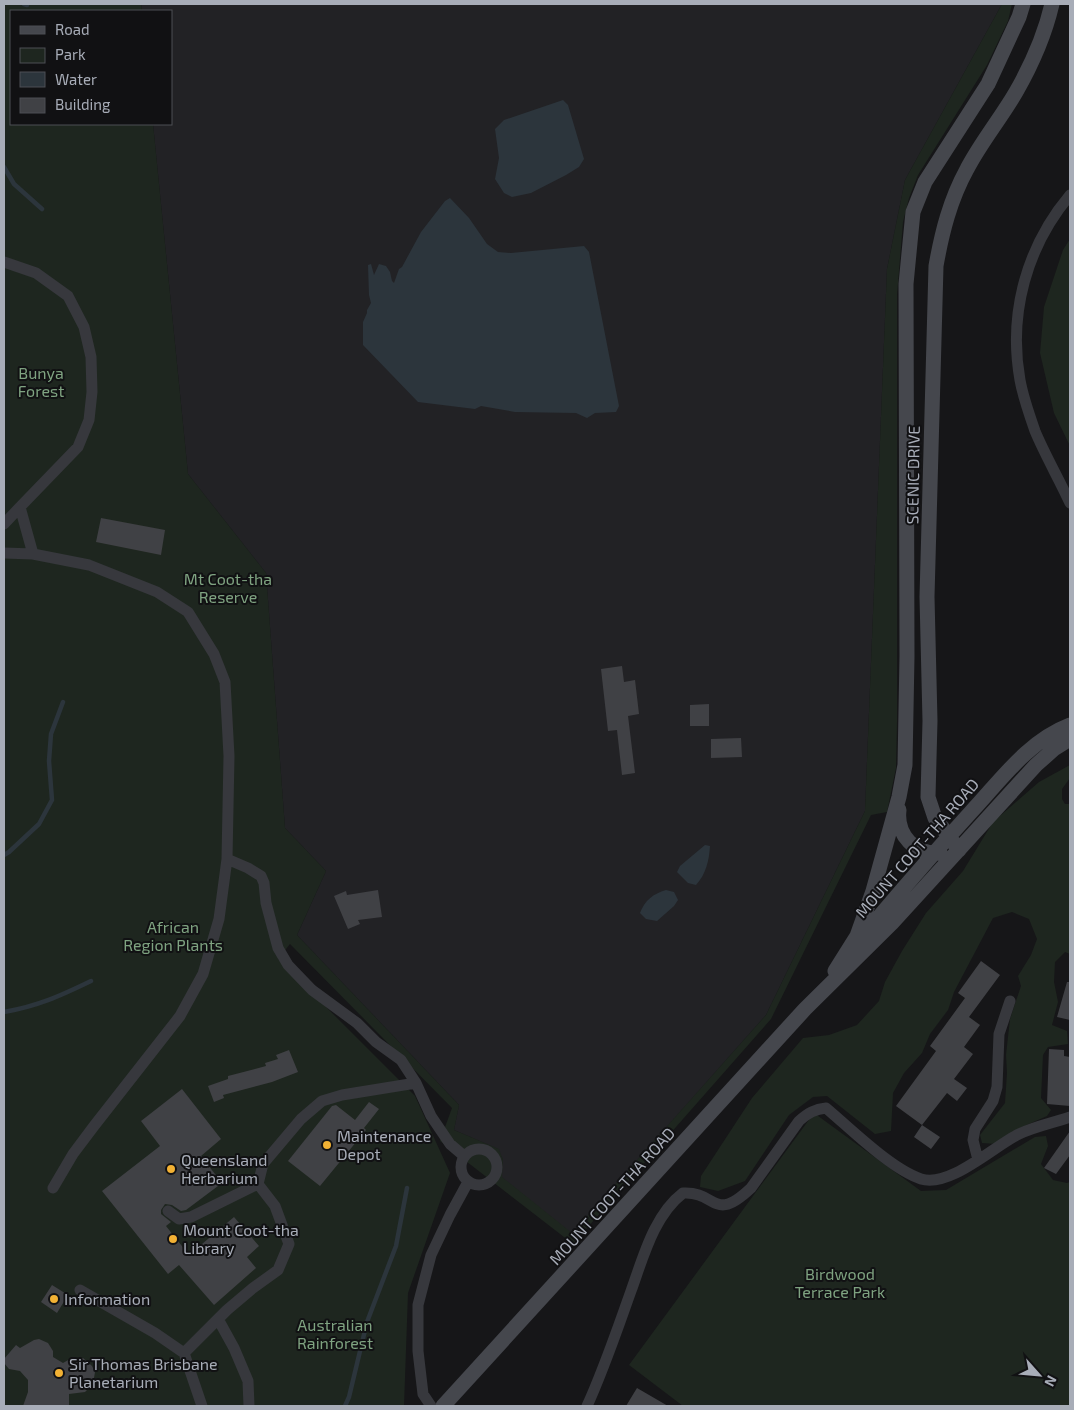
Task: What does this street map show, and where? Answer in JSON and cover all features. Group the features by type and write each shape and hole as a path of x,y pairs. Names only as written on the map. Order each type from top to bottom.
{"main road":[{"name":"SCENIC DRIVE","path":"934,853 922,851 905,837 900,828 898,815 907,712 906,284 913,212 924,182 988,84 1019,17 1022,4"},
{"name":"SCENIC DRIVE","path":"959,850 932,814 928,792 930,721 927,598 936,266 947,212 958,187 967,168 1017,91 1046,29 1052,4"},
{"name":"MOUNT COOT-THA ROAD","path":"806,1009 835,971 934,853 1026,752 1051,733 1070,735"},
{"name":"MOUNT COOT-THA ROAD","path":"443,1406 806,1009 880,936 1036,764 1070,735"},
{"name":"SCENIC DRIVE","path":"835,971 853,943 866,912 902,784"},
{"path":"934,853 959,850"}],"street":[{"path":"1070,195 1054,216 1029,264 1021,290 1016,331 1016,358 1020,382 1028,408 1036,433 1070,503"},
{"path":"4,262 36,273 68,296 84,327 91,357 92,392 89,420 78,447 4,524"},
{"path":"20,507 33,554"},
{"path":"4,553 33,554 89,565 158,592 188,612 214,654 225,682 229,756 227,859 219,919 203,974 180,1016 73,1154 53,1188"},
{"path":"227,859 248,868 260,876 264,883 266,903 278,948 288,965 312,990 357,1023 376,1042 400,1060 416,1083 430,1116 450,1144 464,1156"},
{"path":"978,1160 974,1140 975,1129 993,1101 997,1087 999,1034 1010,1001"},
{"path":"258,1184 263,1164 301,1119 322,1101 342,1095 416,1083"},
{"path":"587,1406 601,1376 644,1256 668,1207 683,1193 696,1194 722,1206 741,1198 751,1188 800,1121 809,1113 826,1108 871,1147 909,1174 923,1180 936,1180 956,1173 1018,1135 1045,1124 1070,1118"},
{"path":"480,1148 490,1153 497,1169 491,1180 480,1185 468,1182 461,1172 461,1161 464,1156 474,1149 480,1148"},
{"path":"431,1406 423,1394 418,1351 418,1305 431,1255 468,1182"},
{"path":"168,1211 179,1219 191,1216 258,1184"},
{"path":"184,1353 253,1288 278,1270 289,1244 275,1206 258,1184"},
{"path":"80,1290 155,1333 184,1353 202,1406"},
{"path":"218,1319 234,1348 248,1381 249,1406"}],"shaded area":[{"path":"141,4 1002,4 905,180 887,269 865,811 766,1015 572,1234 501,1177 503,1160 498,1149 454,1130 459,1105 297,935 326,871 285,828 266,573 188,474 153,125 172,125 172,10 142,10"}],"green space":[{"path":"4,4 141,4 142,10 10,10 10,125 153,125 188,474 266,573 285,828 326,871 297,935 459,1105 454,1130 499,1149 503,1160 502,1177 572,1233 766,1015 865,811 887,269 905,180 1002,4 1012,4 1008,21 987,65 918,175 909,198 903,222 897,295 896,768 887,812 871,815 771,1019 573,1244 440,1141 452,1108 290,944 278,959 415,1096 450,1173 408,1293 404,1406 4,1406"},
{"path":"1070,239 1070,446 1054,413 1040,353 1044,307 1063,250"},
{"path":"1070,765 1070,778 1062,789 1062,799 1065,804 1070,804 1070,954 1065,952 1055,962 1054,982 1058,1002 1052,1025 1067,1031 1068,1044 1048,1047 1043,1055 1041,1098 1051,1110 1047,1116 1022,1127 996,1144 982,1143 980,1135 1005,1103 1006,1055 1010,1019 1021,986 1018,976 1031,955 1037,939 1029,919 1012,912 993,918 954,992 948,1010 930,1034 922,1053 904,1073 893,1093 891,1131 875,1134 827,1096 813,1097 789,1115 745,1181 718,1191 700,1187 701,1176 752,1098 803,1038 829,1035 857,1025 879,1001 885,982 926,913 963,871 993,822 1039,782"},
{"name":"Birdwood Terrace Park","path":"814,1113 921,1191 946,1190 1035,1137 1046,1136 1048,1146 1041,1164 1053,1180 1070,1182 1070,1406 683,1406 629,1365"}],"water":[{"path":"563,100 568,105 584,159 579,167 531,193 512,197 504,193 495,179 499,158 495,129 504,120"},
{"path":"450,198 469,218 487,244 498,252 511,253 584,246 589,252 619,406 616,412 595,413 587,418 576,413 515,412 481,406 475,409 418,402 363,345 363,322 371,303 368,265 371,264 374,275 379,264 386,266 394,283 399,269 402,267 421,232 445,201"},
{"path":"705,845 710,846 705,872 696,885 688,883 677,872 680,866"},
{"path":"666,890 674,892 678,900 674,906 657,921 646,919 640,913 644,904 657,893"}],"building":[{"path":"101,518 165,530 161,555 96,542"},
{"path":"622,666 624,682 635,680 639,714 628,716 635,773 622,775 617,730 608,731 601,669"},
{"path":"709,704 709,726 690,726 690,705"},
{"path":"741,738 742,757 711,758 711,739"},
{"path":"378,890 382,917 358,920 360,924 348,929 334,896 346,891 347,895"},
{"path":"981,961 1000,975 969,1017 980,1025 964,1047 973,1054 954,1079 967,1088 957,1101 947,1093 922,1125 896,1106 936,1051 930,1046 965,998 958,993"},
{"path":"1067,982 1070,982 1070,1020 1057,1017"},
{"path":"1049,1049 1064,1050 1064,1056 1070,1057 1070,1106 1047,1104"},
{"path":"289,1050 298,1072 272,1082 223,1095 224,1098 214,1102 208,1086 228,1079 228,1076 266,1066 265,1063 278,1059 276,1055"},
{"name":"Queensland Herbarium","path":"182,1089 221,1139 201,1156 222,1183 186,1210 181,1211 172,1205 165,1204 161,1214 171,1222 166,1226 189,1255 234,1217 259,1246 247,1257 256,1268 214,1305 179,1265 168,1274 102,1191 160,1146 141,1121"},
{"name":"Maintenance Depot","path":"369,1102 379,1109 364,1128 366,1130 320,1186 288,1161 332,1106 336,1105 355,1120"},
{"path":"922,1125 940,1137 931,1149 914,1137"},
{"path":"1070,1131 1070,1155 1056,1174 1044,1168"},
{"name":"Information","path":"52,1285 68,1295 57,1313 41,1302"},
{"name":"Sir Thomas Brisbane Planetarium","path":"39,1339 48,1343 53,1351 53,1357 63,1363 70,1359 83,1358 92,1366 95,1372 93,1384 85,1392 69,1394 69,1406 23,1406 28,1392 28,1380 20,1371 9,1369 4,1363 4,1359 16,1345 20,1348"},
{"path":"637,1388 668,1406 626,1406"}],"waterway":[{"path":"4,167 14,184 42,209"},
{"path":"4,855 39,824 52,800 49,761 51,734 63,702"},
{"path":"4,1012 49,1000 91,981"},
{"path":"345,1406 349,1397 367,1322 396,1246 407,1188"}],"place":[{"name":"Maintenance Depot","path":"327,1145"},
{"name":"Queensland Herbarium","path":"171,1169"},
{"name":"Mount Coot-tha Library","path":"173,1239"},
{"name":"Information","path":"54,1299"},
{"name":"Sir Thomas Brisbane Planetarium","path":"59,1373"}],"park label":[{"name":"Bunya Forest","path":"41,382"},
{"name":"Mt Coot-tha Reserve","path":"228,588"},
{"name":"African Region Plants","path":"173,936"},
{"name":"Australian Rainforest","path":"335,1334"}]}
